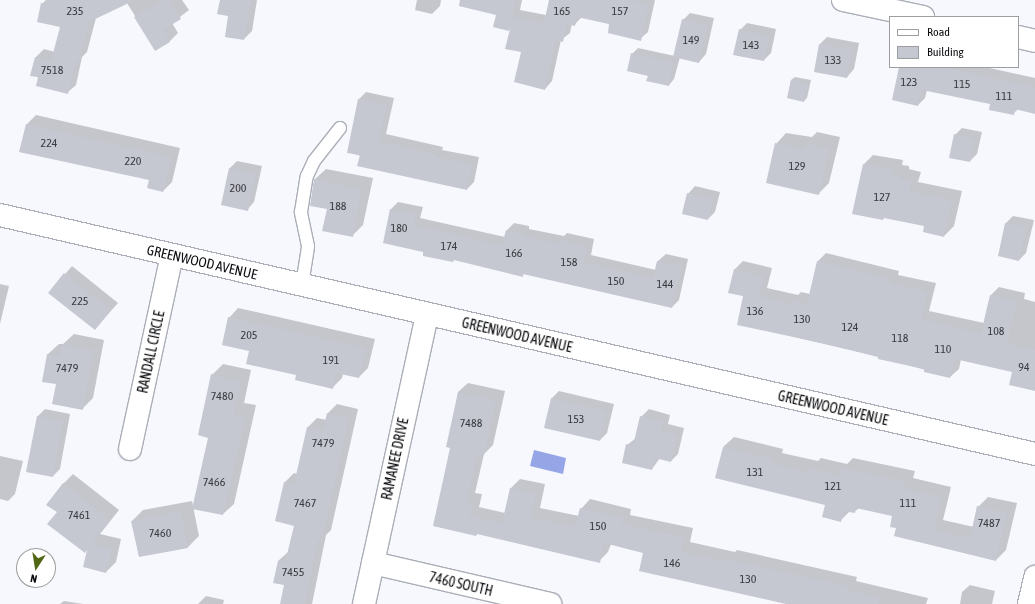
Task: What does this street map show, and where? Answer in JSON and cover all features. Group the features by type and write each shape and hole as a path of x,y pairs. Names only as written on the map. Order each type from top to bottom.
{"street":[{"path":"843,0 918,16"},
{"path":"1019,37 1035,41"},
{"name":"GREENWOOD AVENUE","path":"0,215 1035,454"},
{"name":"RANDALL CIRCLE","path":"130,449 172,255"},
{"name":"RAMANEE DRIVE","path":"364,604 427,314"},
{"name":"7460 SOUTH","path":"372,564 550,604"},
{"path":"1029,604 1035,577"}],"lane":[{"path":"302,285 308,246 301,212 307,176 314,161 340,128"}],"water":[{"path":"534,450 566,458 563,474 530,466"}],"building":[{"path":"46,0 135,0 89,22 79,62 76,61 68,94 36,86 38,77 30,76 35,57 51,61 60,27 37,22 41,3 45,4"},
{"path":"163,0 169,0 181,19 163,30 170,42 155,51 134,17"},
{"path":"220,0 251,0 244,40 225,37 228,16 217,14"},
{"path":"460,0 516,0 509,31 493,27 496,15 459,6"},
{"path":"549,0 629,0 649,4 641,41 608,33 609,24 577,17 575,26 567,24 563,42 556,40 545,90 514,82 521,52 505,49 513,17 544,23"},
{"path":"682,19 708,25 699,63 673,57"},
{"path":"739,29 770,36 764,61 733,55"},
{"path":"819,44 852,50 847,78 814,72"},
{"path":"631,53 674,62 669,86 646,81 648,76 627,71"},
{"path":"899,68 948,68 1035,87 1035,114 1015,109 1014,115 989,110 990,104 922,90 918,106 892,100"},
{"path":"791,80 808,83 804,102 787,98"},
{"path":"358,99 387,105 379,141 436,154 435,157 472,164 467,190 357,166 360,155 347,153"},
{"path":"26,124 172,157 163,192 147,188 149,180 19,152"},
{"path":"954,134 975,139 970,162 949,158"},
{"path":"775,143 804,148 806,143 829,148 819,195 766,183"},
{"path":"863,164 894,169 893,174 900,176 899,179 911,181 909,191 952,200 944,237 923,232 924,226 884,218 883,220 852,214"},
{"path":"229,168 256,174 248,211 221,205"},
{"path":"314,179 362,189 353,237 322,231 327,209 310,206"},
{"path":"687,193 713,199 708,220 682,214"},
{"path":"390,209 416,214 414,225 502,245 506,230 523,233 522,236 558,243 559,239 588,246 584,262 653,278 657,261 682,266 672,308 523,274 523,277 454,260 453,262 423,256 423,252 383,243"},
{"path":"1005,223 1027,227 1019,261 998,256"},
{"path":"817,261 891,279 890,283 928,291 921,319 981,333 990,295 1017,301 1007,343 1035,350 1035,391 1009,385 1012,372 955,359 950,378 924,372 924,369 878,359 878,357 831,345 737,325 743,296 728,293 734,269 764,276 759,296 791,304 791,300 807,304"},
{"path":"64,273 111,310 95,330 48,293"},
{"path":"228,317 366,348 359,378 336,373 333,389 295,380 296,375 246,364 249,351 222,345"},
{"path":"62,344 94,350 83,410 52,404 56,384 42,382 47,354 60,356"},
{"path":"211,374 241,381 234,414 246,416 223,515 192,509 208,438 198,435"},
{"path":"458,392 496,400 484,455 477,454 467,502 473,503 470,516 502,523 510,488 536,493 531,517 575,527 580,508 623,518 621,524 684,537 681,552 726,561 726,559 849,586 848,590 879,597 879,604 786,604 639,571 643,553 604,543 600,563 477,534 476,536 433,526 450,448 446,447"},
{"path":"551,398 607,411 600,441 544,428"},
{"path":"327,413 349,418 322,541 318,540 305,604 280,604 284,585 273,583 278,561 285,563 294,526 275,521 284,482 294,484 307,427 323,430"},
{"path":"37,416 63,421 53,477 26,472"},
{"path":"640,416 663,422 661,431 678,435 671,462 655,458 652,470 622,463 626,444 633,446"},
{"path":"723,447 773,459 772,463 809,472 810,468 840,475 842,468 905,481 904,488 942,497 934,530 970,538 977,506 1007,513 996,561 894,536 896,528 890,527 892,516 856,508 855,513 843,511 841,522 822,517 825,505 715,478"},
{"path":"63,483 110,520 92,544 112,549 106,573 83,567 87,550 85,553 47,524 57,512 46,505"},
{"path":"181,511 188,548 139,557 131,521"}]}
